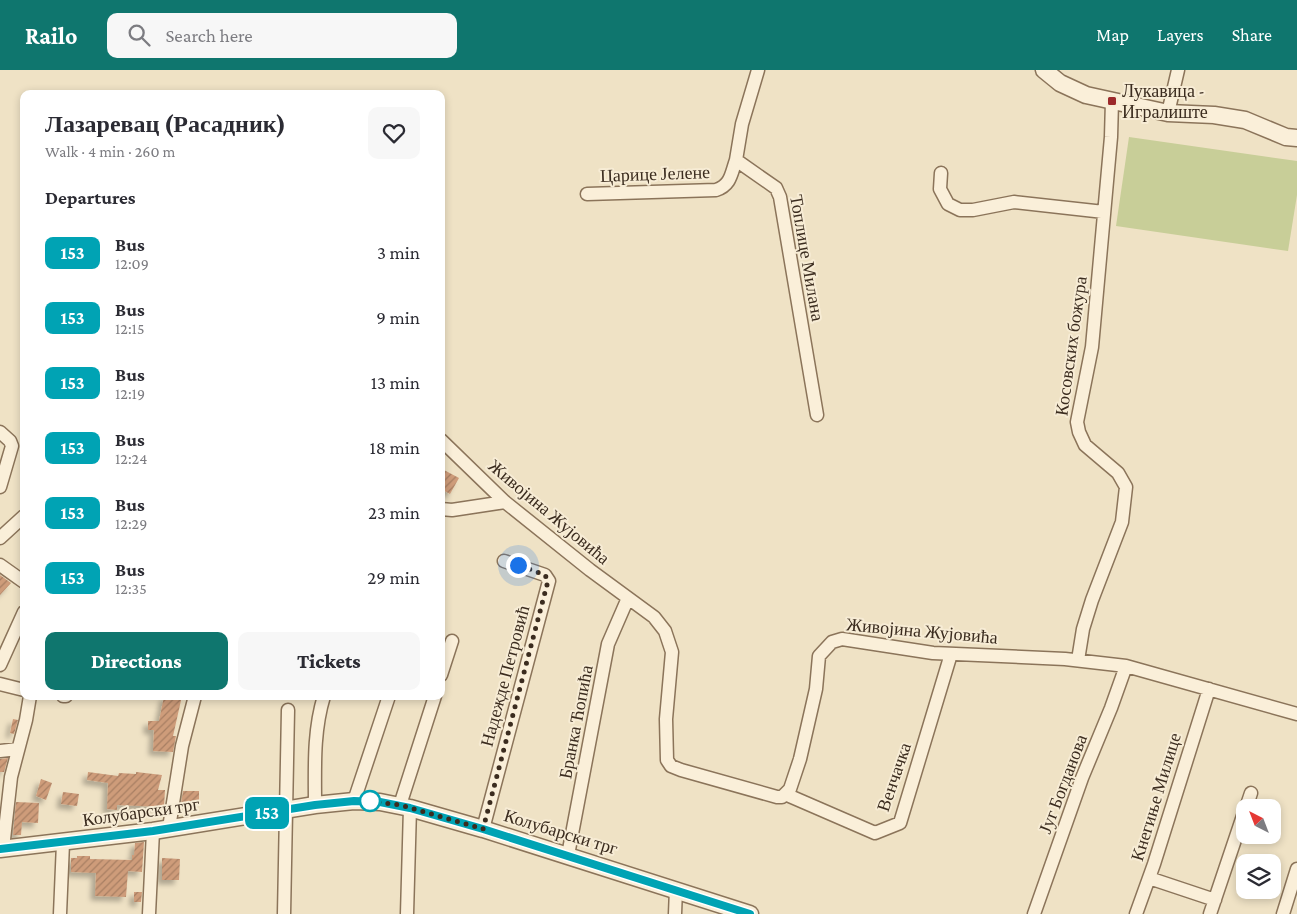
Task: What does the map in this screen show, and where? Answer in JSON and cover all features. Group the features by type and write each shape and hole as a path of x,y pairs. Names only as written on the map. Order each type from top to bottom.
{"street":[{"path":"736,160 742,124 758,70"},
{"path":"1044,70 1060,83 1086,95 1168,113 1214,115 1244,120 1286,137 1297,138"},
{"path":"1168,113 1178,70"},
{"name":"Косовских божура","path":"1078,660 1083,629 1092,600 1122,522 1126,487 1118,472 1085,445 1077,422 1092,348 1111,137 1112,101"},
{"name":"Царице Јелене","path":"587,194 716,190 729,183 736,160"},
{"name":"Топлице Милана","path":"736,160 776,188 780,197 816,415"},
{"path":"941,174 940,189 948,204 960,210 973,210 1014,202 1104,212"},
{"path":"0,432 10,441 12,446 0,487"},
{"name":"Живојина Жујовића","path":"445,444 505,502 590,570 654,617 665,631 672,652 666,719 667,760 671,766 680,770 776,797 782,797 790,789 800,758 816,688 820,656 832,642 842,639 933,653 1078,660 1126,666 1297,714"},
{"path":"445,509 505,502"},
{"path":"0,538 20,520"},
{"name":"Надежде Петровић","path":"483,829 548,581 545,575 504,561"},
{"path":"0,565 20,579"},
{"name":"Бранка Ћопића","path":"568,855 608,644 628,598"},
{"path":"0,665 20,621"},
{"path":"445,663 452,641"},
{"name":"Венчачка","path":"785,794 875,833 900,823 951,654"},
{"name":"Југ Богданова","path":"1034,914 1082,778 1126,666"},
{"path":"0,684 20,689"},
{"name":"Кнегиње Милице","path":"1136,914 1209,689"},
{"path":"2,849 11,777 29,700"},
{"path":"150,914 161,830 194,700"},
{"path":"315,805 316,735 318,715 323,700"},
{"path":"354,801 388,700"},
{"path":"407,914 405,806 433,700"},
{"path":"284,914 288,710"},
{"path":"0,750 18,749"},
{"path":"1249,799 1251,793"},
{"name":"Колубарски трг","path":"2,849 161,830 315,805 354,801 380,802 405,806 483,829 750,914"},
{"path":"1210,914 1236,836"},
{"path":"60,914 63,842"},
{"path":"1283,914 1297,869"},
{"path":"1149,878 1215,900"},
{"path":"674,914 676,889"}],"green space":[{"path":"1129,137 1297,161 1297,195 1288,251 1116,226"}],"building":[{"path":"445,471 459,478 450,494 445,491"},
{"path":"0,575 11,583 0,595"},
{"path":"163,700 181,700 173,736 176,736 173,752 153,751 154,730 148,730 148,721 159,721"},
{"path":"13,719 18,720 14,734 10,733"},
{"path":"8,758 4,772 0,772 0,759"},
{"path":"88,772 118,776 119,773 136,774 136,772 162,775 158,790 165,790 164,807 117,805 117,810 107,809 108,783 87,780"},
{"path":"41,779 52,783 46,800 36,796"},
{"path":"183,791 199,791 199,804 181,804"},
{"path":"63,792 79,794 77,806 61,804"},
{"path":"16,802 39,803 38,823 22,822 21,835 13,835"},
{"path":"144,842 142,872 128,871 126,897 95,896 96,873 71,872 71,858 90,856 90,859 132,860 135,843"},
{"path":"162,858 180,859 179,880 162,880"},
{"path":"134,892 142,892 141,902 134,902"}],"bus line":[{"name":"153","path":"0,849 153,831 315,805 354,801 380,802 400,805 483,829 750,914"}],"place":[{"name":"Лукавица - Игралиште","path":"1112,101"}],"route":[{"path":"370,801 400,805 483,829 548,581 545,575 518,565"}]}
